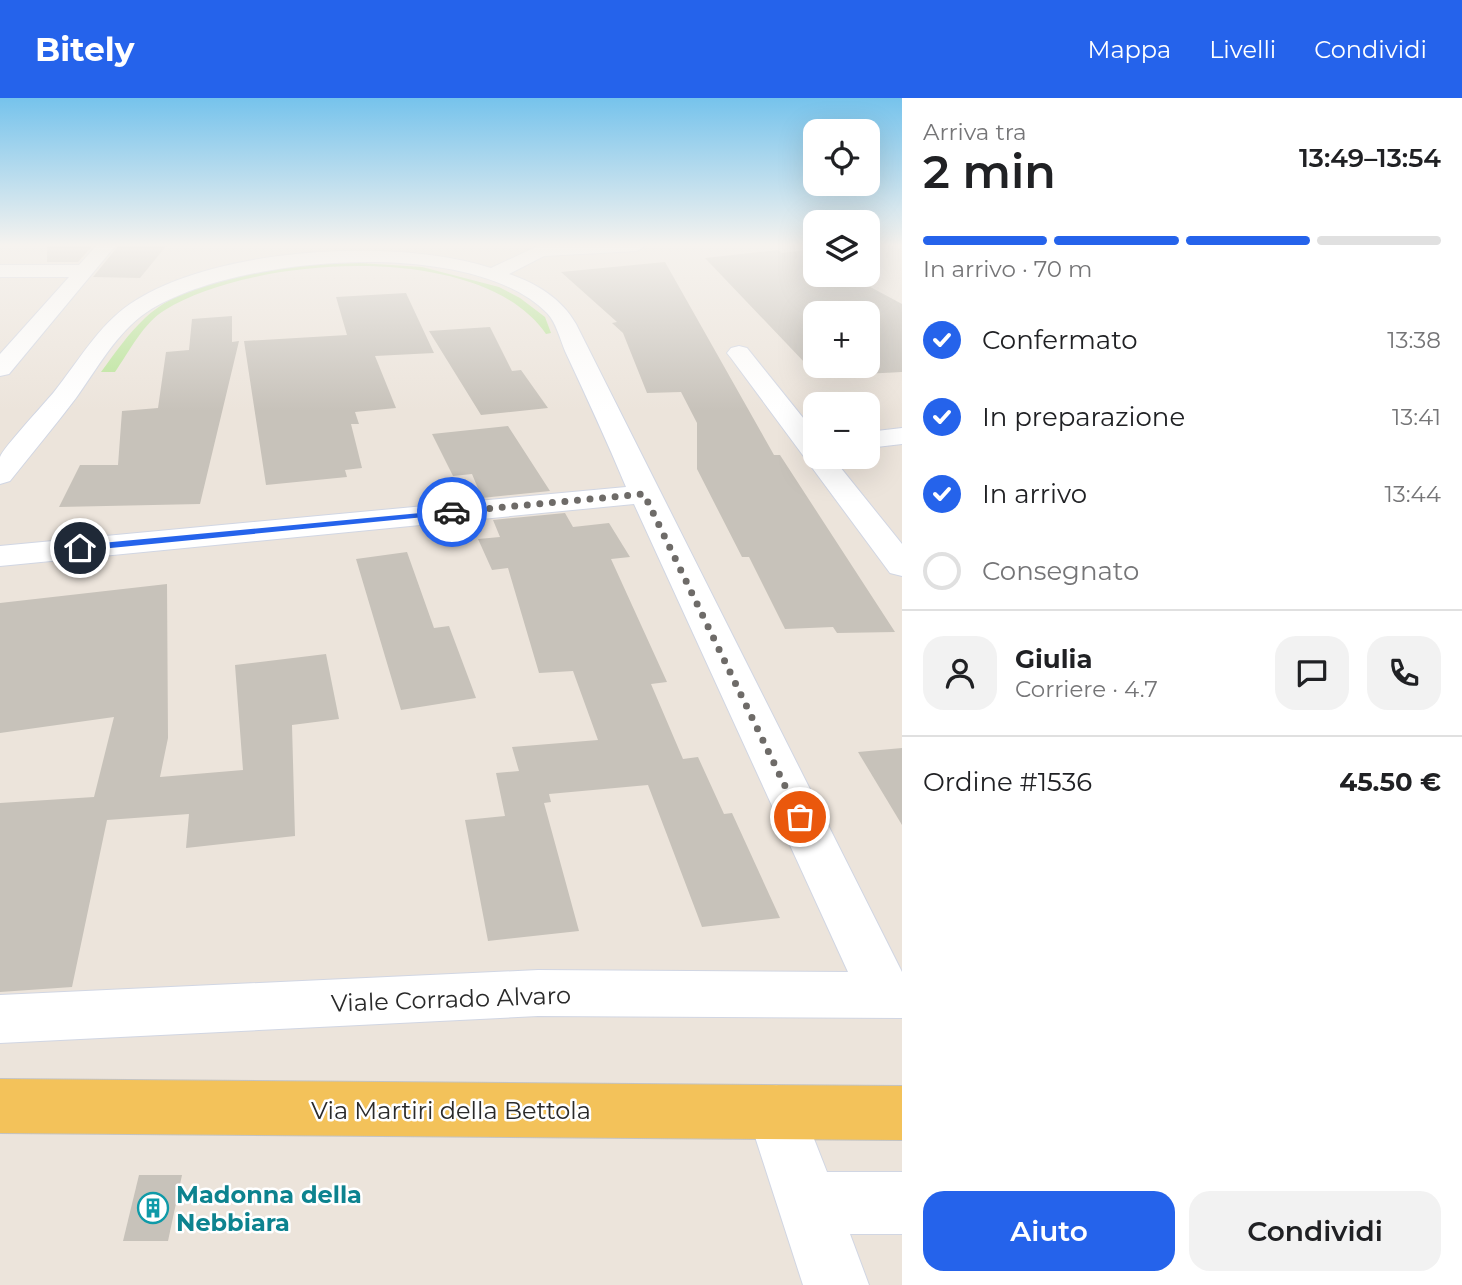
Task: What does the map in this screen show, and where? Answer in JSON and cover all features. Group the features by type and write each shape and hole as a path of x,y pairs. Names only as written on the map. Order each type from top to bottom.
{"main road":[{"name":"Via Martiri della Bettola","path":"0,1106 902,1113"}],"street":[{"path":"0,369 59,300"},
{"path":"0,475 120,324 150,300"},
{"path":"542,300 557,312 611,417 644,494 894,995"},
{"path":"0,332 32,332"},
{"path":"739,353 803,436"},
{"path":"880,439 902,436"},
{"path":"829,469 902,566"},
{"path":"0,556 644,494"},
{"name":"Viale Corrado Alvaro","path":"0,1019 538,993 894,995"},
{"path":"776,1112 836,1285"},
{"path":"808,1203 902,1203"}],"green space":[{"path":"186,300 157,315 115,372 101,372 127,337 145,318 166,302"},
{"path":"509,300 523,300 545,317 551,333 546,334"}],"building":[{"path":"337,300 409,300 434,353 375,356 396,408 355,412 359,424 351,424 362,468 345,470 347,477 266,485 244,341 347,335"},
{"path":"593,300 687,300 774,455 780,455 895,632 837,633 833,627 785,629 749,557 742,557 697,469 697,423 681,392 647,393 623,333 612,323 617,322"},
{"path":"745,300 895,300 902,304 902,372 880,373 880,301 803,301 803,361"},
{"path":"232,316 232,342 239,341 200,504 59,507 80,465 118,465 122,411 158,408 166,352 189,350 192,319"},
{"path":"490,327 512,371 521,370 548,408 481,415 429,331"},
{"path":"508,426 550,491 482,498 472,474 453,476 432,434"},
{"path":"565,513 573,527 609,523 630,557 611,559 667,682 651,684 683,759 698,757 724,814 732,813 780,918 702,927 648,785 549,794 551,802 544,803 579,931 488,941 465,820 505,816 496,773 519,771 512,747 598,740 573,671 539,673 508,568 492,570 478,539 500,537 493,520"},
{"path":"407,552 434,628 449,626 476,698 401,710 356,559"},
{"path":"167,584 168,738 160,777 243,770 235,665 326,654 339,719 292,725 295,836 186,848 189,814 107,820 72,987 0,992 0,803 94,797 114,717 0,733 0,603"},
{"path":"902,748 902,825 858,752"},
{"name":"Madonna della Nebbiara","path":"139,1175 182,1175 168,1241 123,1241"}],"way so far":[{"path":"452,512 644,494 800,817"}],"place":[{"name":"Madonna della Nebbiara","path":"153,1208"}],"route":[{"path":"80,548 452,512"}]}
